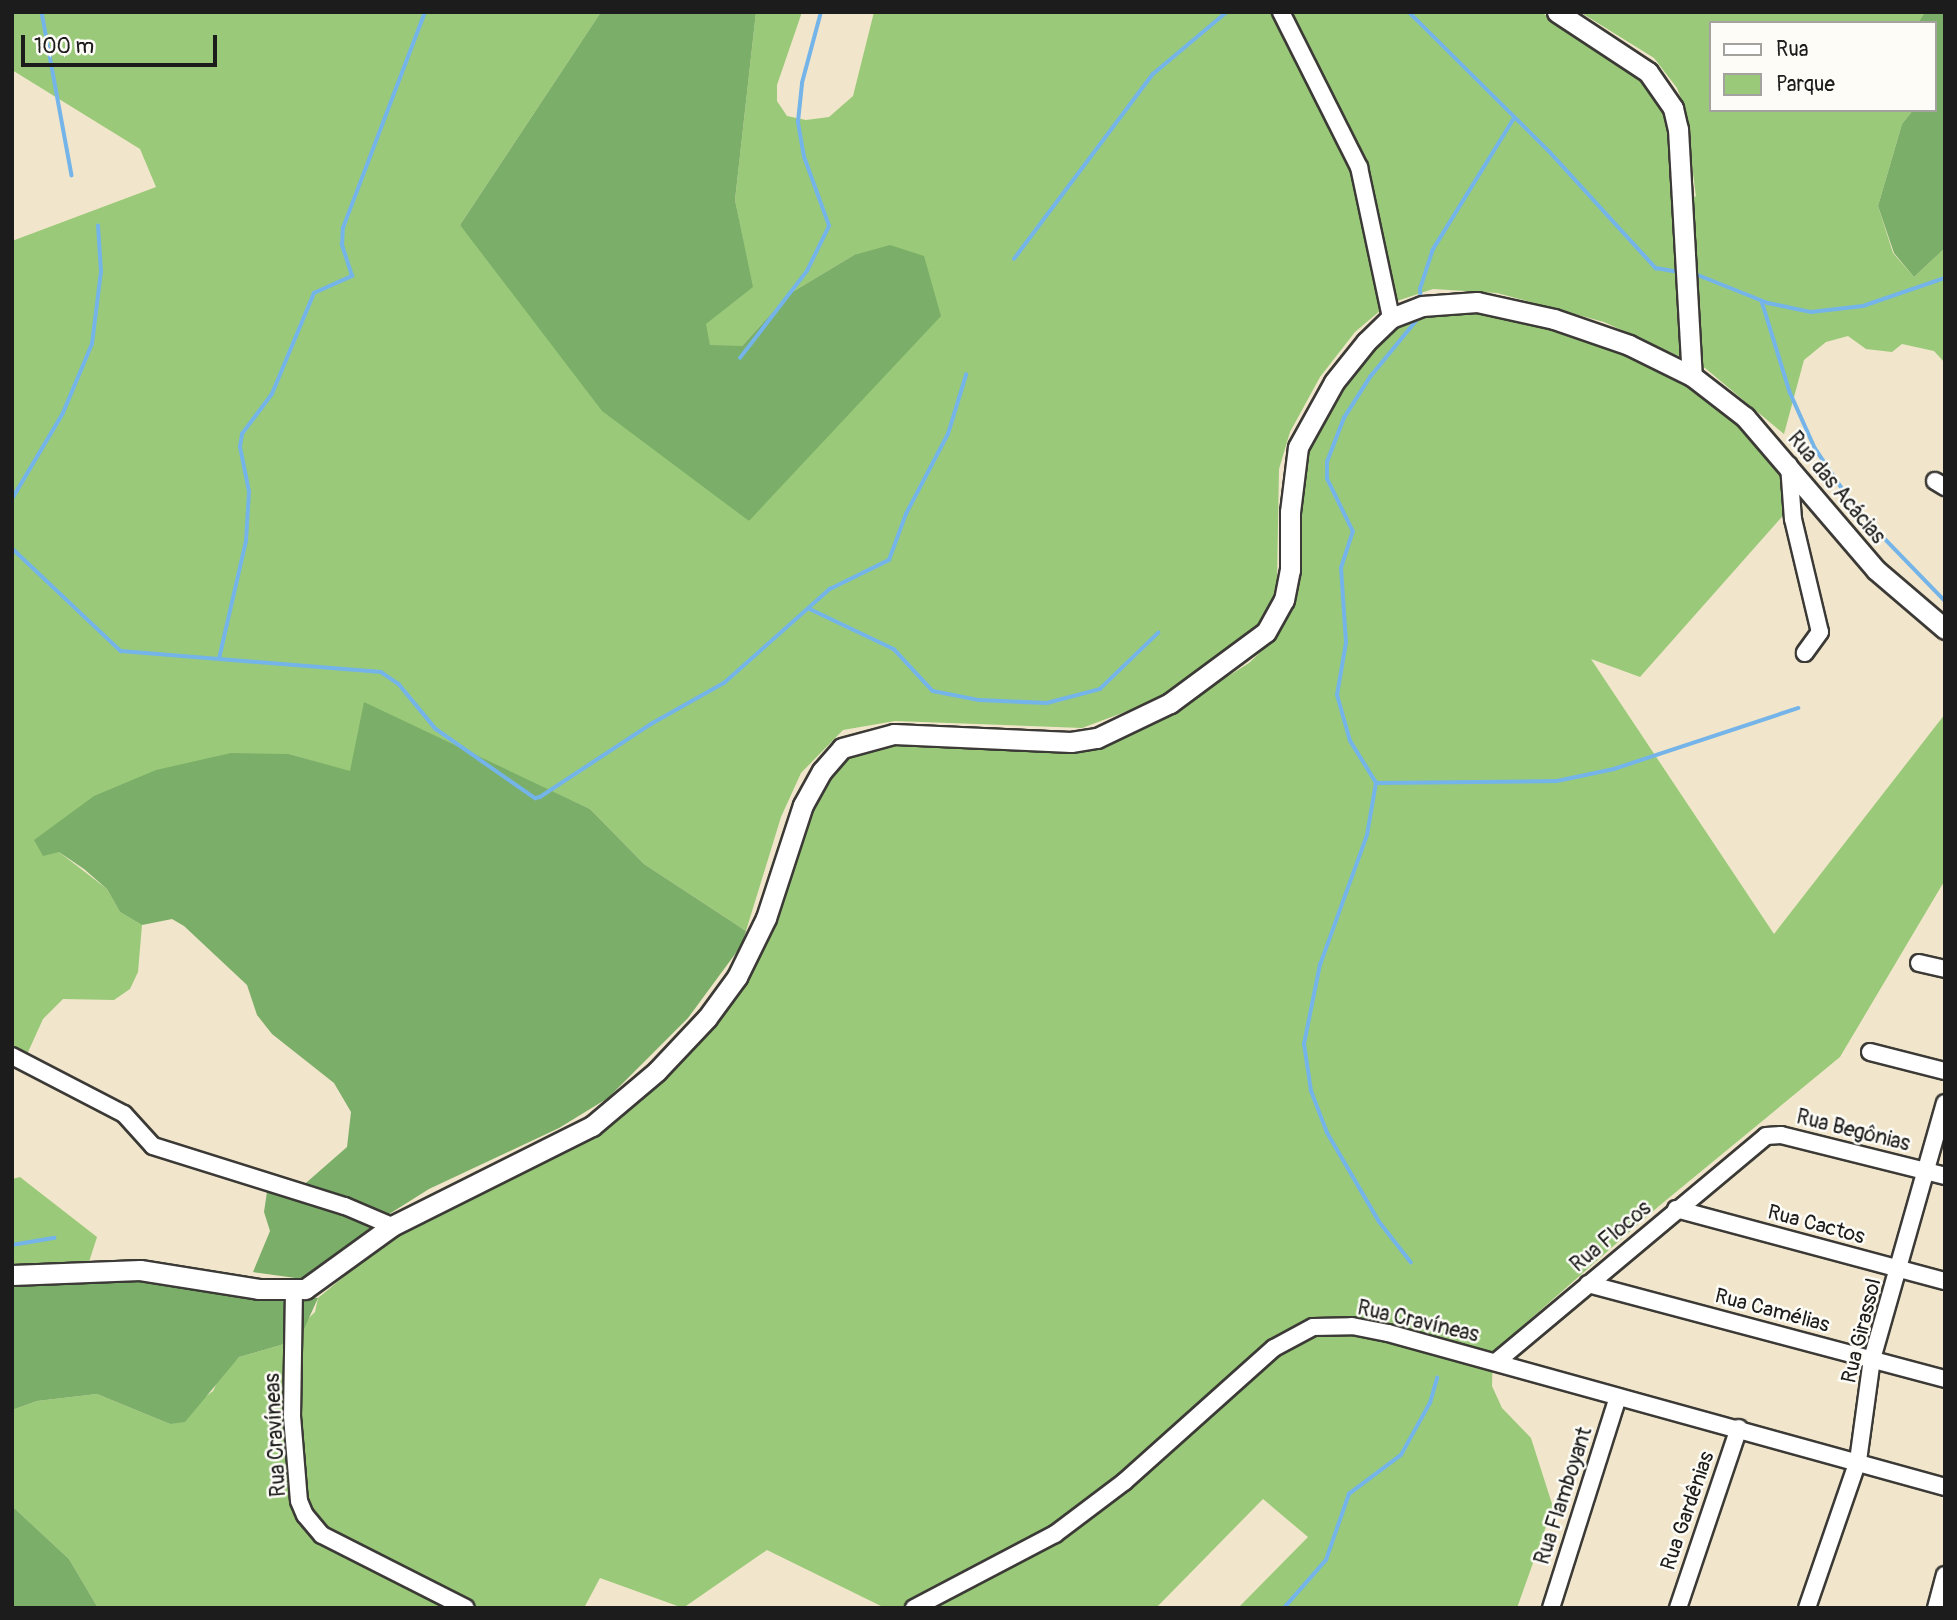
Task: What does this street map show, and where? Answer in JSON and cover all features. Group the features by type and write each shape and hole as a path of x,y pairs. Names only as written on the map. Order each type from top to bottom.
{"street":[{"path":"12,1275 140,1270 258,1289 294,1290 327,1277 392,1226 592,1126 665,1063 707,1018 755,947 803,805 822,771 842,748 894,734 1071,742 1097,738 1170,704 1265,632 1284,600 1290,570 1290,512 1298,447 1334,383 1391,318 1359,167 1281,12"},
{"path":"1557,12 1648,72 1673,108 1678,129 1692,376"},
{"name":"Rua das Acácias","path":"1391,318 1452,302 1512,309 1605,336 1692,376 1745,417 1876,570 1945,629"},
{"path":"1788,464 1793,519 1820,632 1805,653"},
{"path":"1919,963 1945,969"},
{"path":"1870,1052 1945,1071"},
{"path":"12,1056 124,1114 153,1146 345,1206 392,1226"},
{"name":"Rua Girassol","path":"1807,1608 1858,1461 1872,1359 1945,1102"},
{"name":"Rua Begônias","path":"1753,1145 1766,1136 1781,1135 1945,1176"},
{"name":"Rua Flocos","path":"1496,1362 1753,1145"},
{"name":"Rua Cactos","path":"1676,1209 1945,1281"},
{"name":"Rua Camélias","path":"1587,1284 1945,1379"},
{"name":"Rua Cravíneas","path":"294,1290 292,1416 299,1501 305,1515 322,1535 340,1546 466,1608"},
{"name":"Rua Cravíneas","path":"914,1608 1055,1534 1124,1482 1274,1348 1313,1327 1352,1326 1496,1362 1945,1486"},
{"name":"Rua Flamboyant","path":"1551,1608 1618,1397"},
{"name":"Rua Gardênias","path":"1678,1608 1739,1428"},
{"path":"1936,1608 1945,1575"}],"green space":[{"path":"12,12 601,12 460,225 749,521 854,255 789,294 742,346 710,346 705,324 752,287 735,200 756,12 802,12 777,85 777,101 787,116 806,120 829,117 853,96 874,12 1541,12 1647,84 1664,112 1676,187 1696,197 1685,109 1677,88 1654,58 1580,12 1925,12 1919,21 1708,21 1708,112 1911,112 1902,124 1878,206 1893,253 1914,277 1945,248 1945,363 1934,351 1902,344 1892,352 1866,349 1848,336 1826,342 1804,360 1784,434 1705,368 1604,322 1497,293 1433,289 1388,304 1355,332 1320,377 1290,432 1279,469 1277,581 1270,608 1257,628 1236,648 1149,703 1082,728 895,721 843,730 801,773 781,817 746,931 644,864 590,809 447,743 350,772 289,754 59,852 107,889 120,912 142,925 138,972 130,989 114,1000 63,999 43,1019 24,1061 12,1056 12,241 156,187 140,149 12,70"},
{"path":"601,12 756,12 735,200 753,287 706,324 710,345 742,346 789,294 854,255 890,245 924,256 941,316 749,521 602,411 460,225"},
{"path":"1925,12 1945,12 1945,248 1914,277 1894,253 1878,206 1902,124 1911,112 1936,112 1936,21 1919,21"},
{"path":"1436,308 1494,312 1542,324 1659,366 1726,407 1782,464 1787,511 1640,677 1591,659 1774,934 1945,714 1945,880 1840,1057 1659,1206 1493,1352 1492,1386 1502,1408 1531,1438 1553,1507 1517,1608 1238,1608 1308,1537 1263,1499 1156,1608 885,1608 767,1550 683,1608 600,1578 584,1608 98,1608 69,1559 12,1506 12,1410 37,1401 97,1394 170,1424 213,1391 220,1376 239,1357 281,1345 315,1312 318,1298 398,1232 568,1145 703,1032 759,955 800,823 818,783 852,748 895,740 1085,747 1127,736 1158,720 1249,663 1273,640 1288,614 1296,583 1298,473 1309,438 1337,387 1399,320"},
{"path":"364,702 590,809 644,864 746,931 741,946 688,1018 608,1098 559,1128 429,1189 386,1216 310,1280 253,1272 270,1231 264,1212 269,1178 299,1189 347,1147 351,1112 334,1083 272,1034 257,1015 247,985 184,926 172,919 142,925 120,912 107,889 84,869 59,852 43,856 34,840 94,796 156,770 231,753 289,754 350,771"},
{"path":"20,1177 97,1237 89,1262 12,1264 12,1179"},
{"path":"151,1279 318,1298 304,1329 281,1345 239,1357 185,1422 170,1424 97,1394 37,1401 12,1410 12,1284"},
{"path":"12,1506 69,1559 98,1608 12,1608"}],"waterway":[{"path":"42,12 72,175"},
{"path":"219,659 246,541 249,492 240,447 242,434 272,394 314,293 352,276 342,245 343,228 425,12"},
{"path":"740,358 807,271 829,226 804,157 798,122 802,83 821,12"},
{"path":"1014,259 1153,74 1227,12"},
{"path":"1409,12 1549,151 1656,268 1679,272"},
{"path":"1421,301 1420,289 1432,251 1514,118"},
{"path":"12,499 63,413 92,344 101,272 98,226"},
{"path":"1693,273 1768,303 1811,312 1863,306 1945,278"},
{"path":"1762,301 1790,392 1815,448 1856,509 1945,601"},
{"path":"1411,1263 1379,1222 1327,1133 1311,1091 1304,1044 1320,965 1367,835 1376,783 1350,741 1337,695 1346,643 1341,568 1353,532 1327,479 1327,462 1344,418 1370,377 1421,315"},
{"path":"12,548 121,651 381,672 399,684 436,729 535,798 651,724 724,683 830,589 889,560 906,514 948,434 966,375"},
{"path":"810,609 894,649 933,691 979,700 1047,703 1100,689 1158,633"},
{"path":"1376,783 1557,781 1614,769 1798,708"},
{"path":"12,1245 54,1238"},
{"path":"1284,1608 1326,1560 1349,1494 1401,1455 1430,1403 1437,1378"}]}
